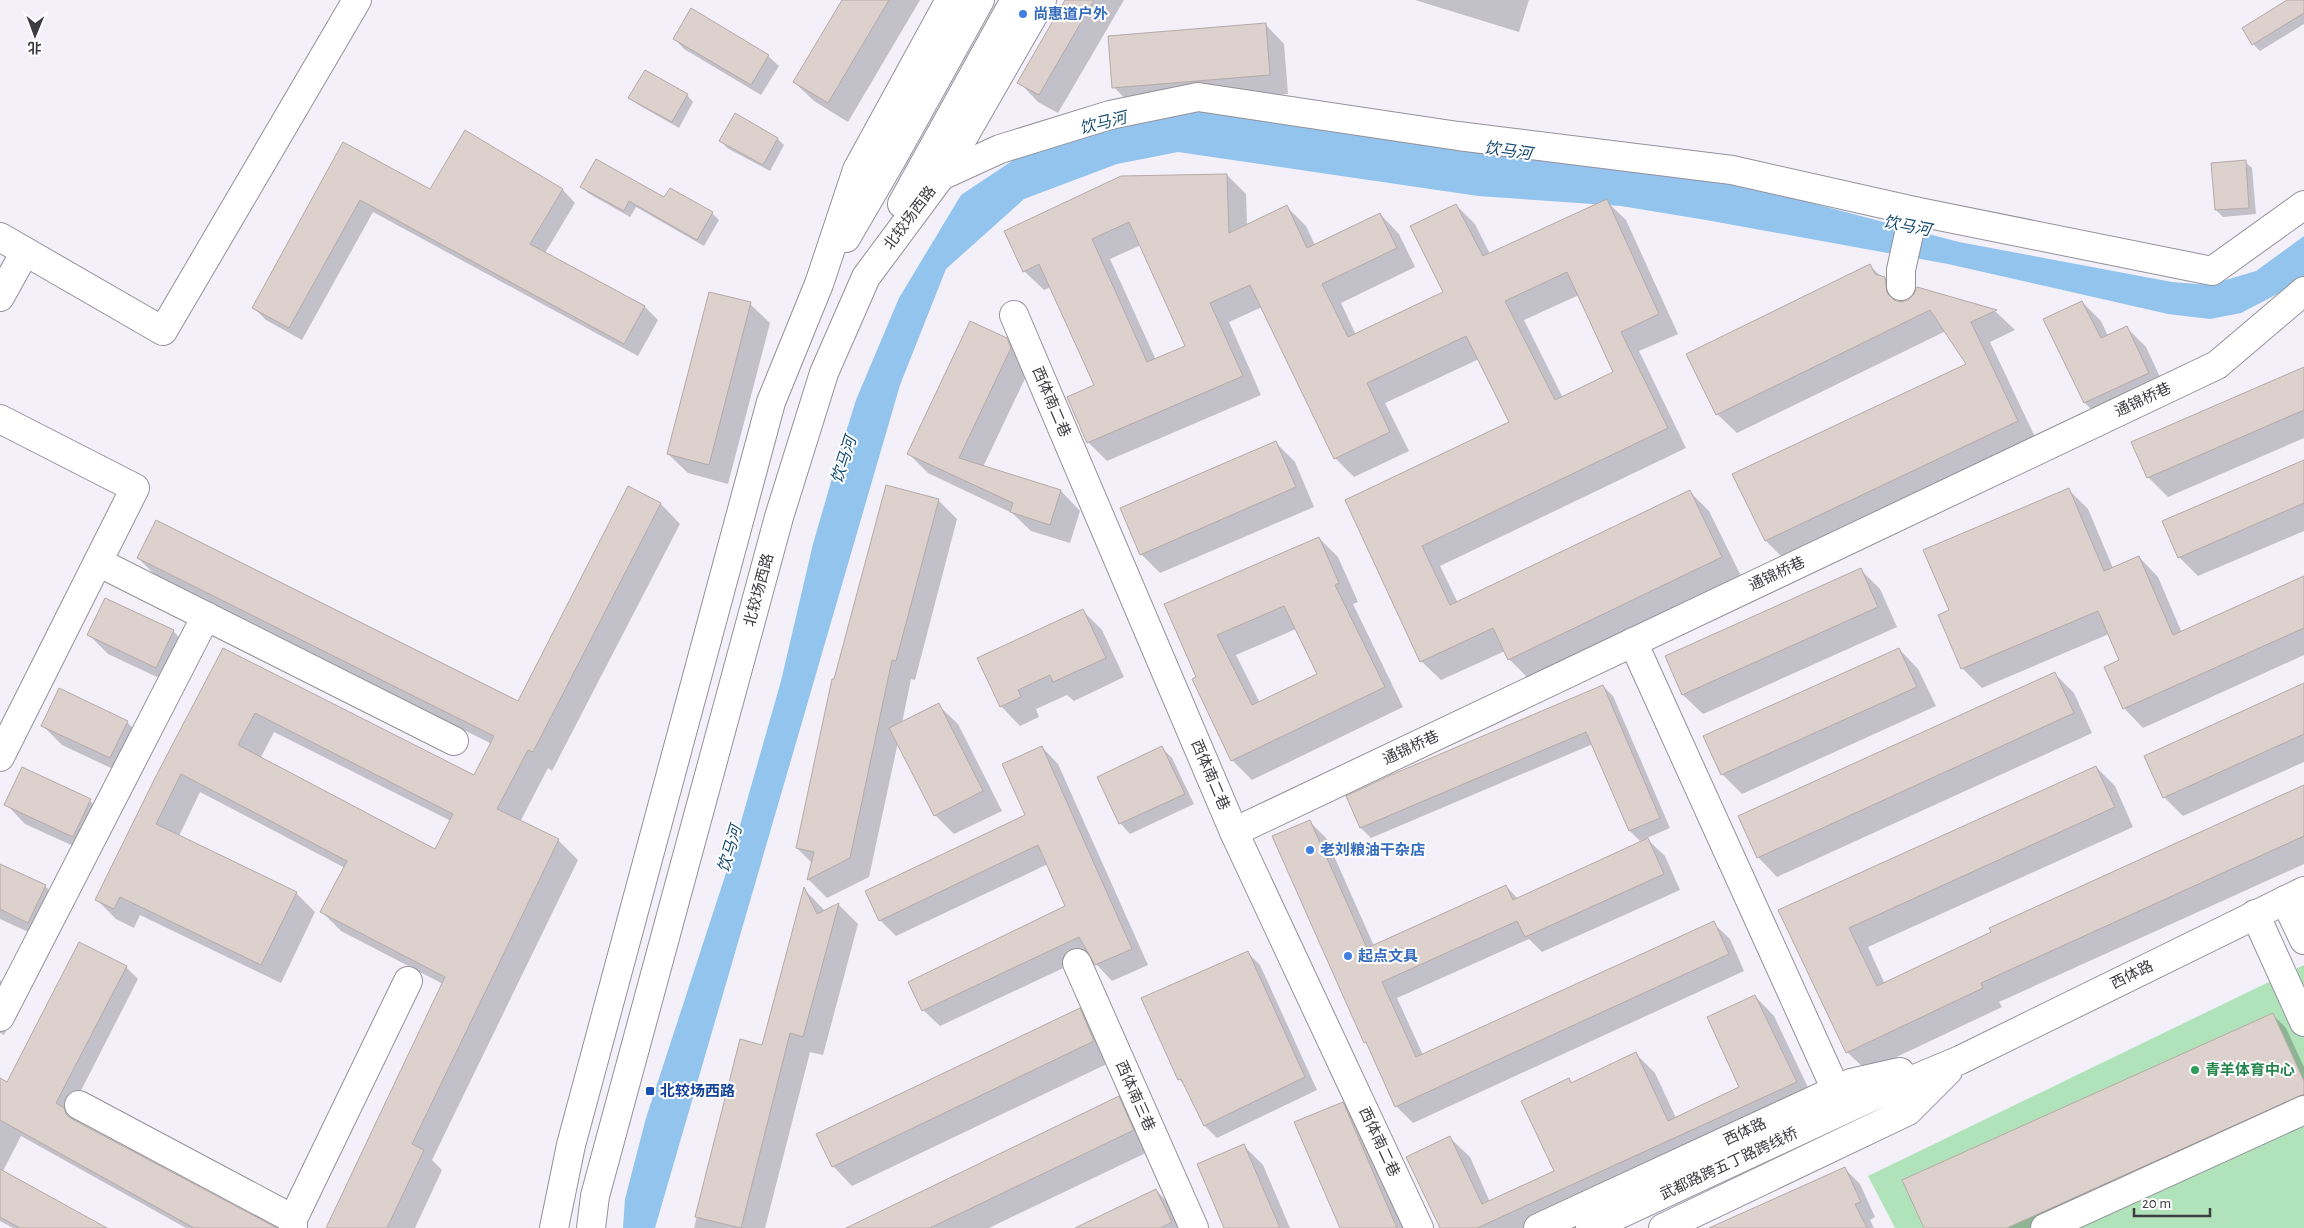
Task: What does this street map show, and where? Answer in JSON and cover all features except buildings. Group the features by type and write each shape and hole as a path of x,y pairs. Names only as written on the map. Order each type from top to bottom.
{"street":[{"path":"0,237 163,331 357,0"},
{"path":"554,1228 571,1145 771,402 819,284 856,170 950,0"},
{"path":"819,284 892,159 980,0"},
{"path":"866,277 893,220 1016,0"},
{"name":"北较场西路","path":"591,1228 595,1196 779,517 824,373 866,277 941,176 1042,0"},
{"path":"941,176 1000,148 1110,115 1198,97 1458,136 1732,170 1914,211 2212,271 2304,205"},
{"path":"1901,278 1914,211"},
{"path":"0,297 25,252"},
{"name":"通锦桥巷","path":"1234,832 2217,365 2304,291"},
{"name":"西体南二巷","path":"1014,315 1234,832 1419,1228"},
{"path":"0,419 135,488 0,757"},
{"path":"98,562 454,741"},
{"path":"0,1017 206,616"},
{"path":"1632,642 1836,1090"},
{"path":"2294,895 2304,940"},
{"name":"西体路","path":"1867,1099 1960,1060 2294,895"},
{"path":"2255,914 2304,1022"},
{"name":"西体南三巷","path":"1077,963 1194,1228"},
{"path":"79,1105 293,1223 408,981"},
{"name":"西体路","path":"1538,1228 1851,1083 1960,1060"},
{"name":"西体路","path":"1664,1228 1908,1111 1960,1060"},
{"name":"武都路跨五丁路跨线桥","path":"1590,1228 1867,1099"},
{"path":"2045,1228 2304,1110"}],"green space":[{"name":"青羊体育中心","path":"2304,965 2304,1228 1895,1228 1868,1176"}],"water":[{"name":"饮马河","path":"1208,104 1666,168 1804,201 1959,242 2172,282 2209,285 2256,271 2304,236 2304,277 2293,286 2241,313 2210,319 2168,314 1948,264 1621,206 1478,196 1178,152 1117,164 1024,199 946,269 900,385 655,1228 623,1228 625,1199 646,1118 729,864 781,681 813,544 837,461 856,400 899,298 961,195 1033,147"}],"place":[{"name":"尚惠道户外","path":"1023,14"},
{"name":"老刘粮油干杂店","path":"1310,850"},
{"name":"起点文具","path":"1348,956"},
{"name":"青羊体育中心","path":"2195,1070"},
{"name":"北较场西路","path":"650,1091"}]}
